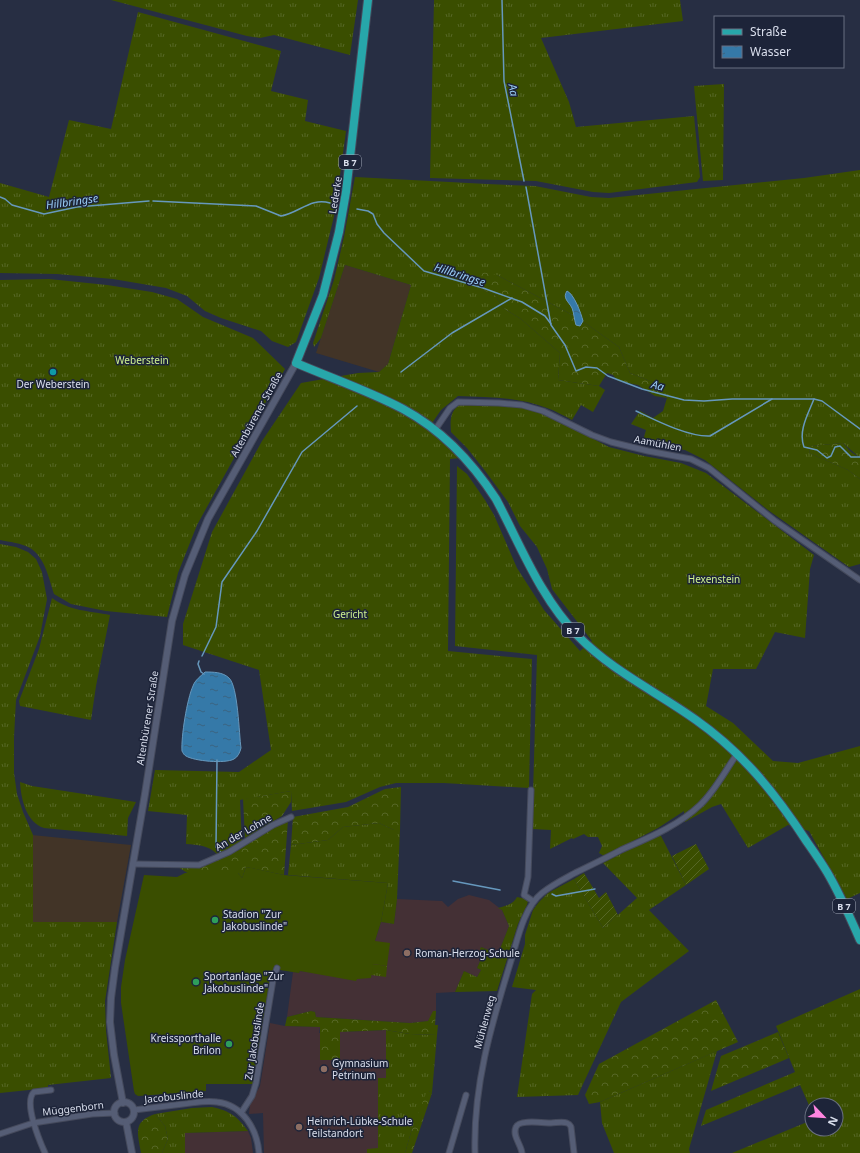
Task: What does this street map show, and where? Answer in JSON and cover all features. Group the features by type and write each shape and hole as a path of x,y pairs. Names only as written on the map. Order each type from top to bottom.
{"main road":[{"name":"Lederke","path":"296,363 325,288 339,232 346,192 368,0"},
{"name":"B 7","path":"296,363 402,409 435,430 456,448 479,474 496,499 547,597 578,637 619,670 696,719 737,754 768,786 788,813 827,872 860,940"}],"street":[{"name":"Altenbürener Straße","path":"123,1103 114,1055 110,1008 115,968 172,621 185,575 208,519 296,363"},
{"name":"Aamühlen","path":"435,430 450,408 458,402 522,405 543,411 607,441 691,459 709,468 775,522 860,580"},
{"name":"Mühlenweg","path":"476,1153 475,1134 478,1095 485,1052 526,915 533,901 543,892 567,878 678,822 692,812 706,799 737,754"},
{"path":"531,790 528,877 524,895 533,901"},
{"name":"An der Lohne","path":"133,864 199,865 229,852 273,825 291,817"},
{"name":"Zur Jakobuslinde","path":"241,1113 252,1096 256,1083 273,980 277,968"},
{"name":"Müggenborn","path":"45,1153 33,1123 32,1095 34,1092 51,1090"},
{"path":"449,1153 466,1095"},
{"name":"Jacobuslinde","path":"134,1110 211,1101 227,1104 241,1113 253,1129 257,1140 259,1153"},
{"path":"123,1103 130,1104 134,1110 132,1119 126,1122 118,1120 115,1113 118,1105 123,1103"},
{"name":"Müggenborn","path":"0,1134 33,1123 92,1114 115,1113"},
{"path":"126,1122 132,1153"},
{"path":"522,1153 520,1144 516,1138 515,1129 517,1125 521,1123 544,1122 569,1123 571,1127 574,1153"}],"shaded area":[{"path":"345,265 411,285 388,364 379,372 316,353"},
{"path":"32,835 131,845 117,922 33,922"},
{"path":"469,895 489,900 502,910 509,926 498,954 481,947 481,959 477,968 481,970 477,977 464,971 455,992 436,993 436,1011 433,1012 428,1021 410,1023 316,1017 315,1012 311,1011 287,1017 293,972 299,973 300,971 356,979 375,941 381,922 394,924 397,899 442,901 448,907 458,899"},
{"name":"Gymnasium Petrinum","path":"270,1023 285,1026 320,1027 319,1033 386,1030 386,1078 378,1078 378,1149 367,1149 367,1153 264,1153 263,1113 249,1114 250,1104 260,1086"},
{"path":"248,1131 251,1138 253,1153 185,1153 185,1133"}],"green space":[{"path":"111,0 358,0 350,55 274,35 260,38 247,36"},
{"path":"434,0 680,0 683,21 541,38 569,102 576,127 694,116 700,177 697,182 609,193 593,192 536,181 430,178"},
{"path":"138,12 281,51 271,91 308,100 305,121 346,131 335,212 319,278 296,342 288,347 272,341 261,331 221,318 205,311 187,296 166,288 113,279 57,274 0,273 0,183 49,197 69,120 111,129"},
{"path":"724,84 723,180 703,181 694,86"},
{"name":"Gericht","path":"860,170 860,458 843,443 811,446 809,453 848,470 860,479 860,564 849,567 768,510 705,460 685,450 642,444 646,430 631,424 640,411 653,418 663,411 667,398 655,383 630,373 619,347 578,318 497,275 453,275 496,296 503,308 521,319 560,353 558,380 599,386 605,390 593,412 581,405 572,420 557,412 536,404 503,398 458,396 441,410 430,426 460,458 450,459 448,651 532,659 529,788 444,783 396,783 380,787 346,802 292,811 291,791 240,800 242,843 217,854 206,847 186,844 187,815 148,811 155,770 239,772 271,750 259,670 183,645 183,624 212,532 262,441 301,383 358,373 379,372 388,364 411,285 345,265 321,338 314,347 313,343 334,280 344,237 355,177 535,186 591,197 609,198 804,178"},
{"path":"478,271 497,275 578,318 619,347 630,373 655,383 667,398 655,396 638,385 618,381 613,375 607,373 599,386 558,380 560,353 521,319 503,308 496,296 452,275"},
{"name":"Weberstein","path":"49,279 107,285 152,292 177,299 203,317 253,338 285,369 197,525 178,573 167,617 106,611 71,604 54,594 46,569 35,552 23,545 0,540 0,280"},
{"name":"Hexenstein","path":"461,404 492,404 523,407 545,414 609,447 681,463 706,473 814,555 810,569 805,638 775,632 756,669 713,669 706,706 733,723 773,761 798,763 860,746 860,893 847,899 809,831 788,825 748,848 721,804 712,807 685,822 684,811 658,828 604,856 599,853 602,846 598,837 588,837 584,834 550,849 551,830 532,829 537,655 455,646 457,466 467,474 485,500 494,515 517,568 544,610 580,651 592,641 552,589 547,569 537,547 520,526 508,502 467,448 451,432 451,420 453,413 457,406"},
{"path":"843,443 851,452 860,458 860,479 848,470 809,453 811,446"},
{"path":"0,544 16,547 28,552 36,559 42,572 47,599 40,636 16,700 14,737 14,773 17,794 33,835 33,922 117,922 105,1001 106,1031 111,1078 48,1085 48,1088 0,1093"},
{"path":"52,598 65,606 110,615 91,720 20,706 19,701 39,649"},
{"path":"20,782 32,786 136,802 128,818 127,836 44,828 38,825 29,815 23,802"},
{"path":"401,787 400,830 394,830 379,823 343,827 328,840 291,845 293,817 348,807 385,789"},
{"path":"291,791 291,802 282,816 245,838 243,799"},
{"path":"288,820 284,875 246,867 242,878 238,873 189,874 178,867 198,867 239,850 257,835"},
{"path":"379,823 394,830 400,830 397,899 394,924 381,922 388,883 288,875 291,845 328,840 343,827"},
{"path":"660,834 686,885 649,910 689,951 621,1002 578,1095 517,1097 532,994 536,990 512,987 525,944 525,935 533,910 548,893 574,879 603,928 637,898 603,863"},
{"path":"696,844 709,869 686,885 672,856"},
{"name":"Sportanlage \"Zur Jakobuslinde\"","path":"246,867 284,875 388,883 381,922 375,941 390,943 387,966 373,964 371,978 357,979 356,981 300,971 299,973 280,970 274,967 270,978 253,1084 206,1084 206,1091 138,1096 134,1091 121,1003 121,987 125,960 144,875 177,877 185,873 238,873 242,878"},
{"path":"584,873 599,898 606,892 618,915 603,928 574,879"},
{"path":"517,897 528,901 518,924 497,991 455,992 464,971 477,977 481,970 477,968 481,959 479,952 481,947 498,954 509,926 502,910 498,908 512,903"},
{"path":"372,964 387,966 386,977 371,975"},
{"path":"860,989 860,1153 732,1153 804,1123 804,1137 844,1137 844,1097 805,1097 800,1085 701,1126 706,1110 795,1072 776,1026"},
{"path":"716,1000 738,1042 600,1102 589,1104 585,1095 599,1064"},
{"path":"311,1011 315,1012 316,1017 410,1023 428,1021 433,1011 436,1011 435,1025 438,1025 437,1035 410,1034 386,1030 340,1032 340,1060 320,1060 320,1027 285,1026 287,1017"},
{"path":"386,1030 410,1034 437,1035 432,1093 429,1091 412,1129 405,1153 367,1153 367,1149 378,1148 378,1078 386,1078"},
{"path":"778,1032 789,1058 711,1091 721,1056"},
{"path":"717,1051 689,1149 690,1153 614,1153 602,1123 600,1102"},
{"path":"427,1091 432,1093 412,1153 405,1153 412,1129"},
{"path":"212,1107 224,1110 233,1115 248,1131 185,1133 185,1153 162,1153 168,1139 165,1126 155,1114 192,1108"},
{"path":"155,1114 165,1126 168,1139 162,1153 141,1153 138,1129 143,1121"}],"water":[{"path":"567,291 575,300 581,313 583,321 580,326 576,325 572,308 566,300 565,296"},
{"path":"205,672 218,673 227,676 232,683 234,690 238,711 241,748 237,757 230,761 217,762 190,758 185,756 182,751 182,737 191,692 195,682"}],"waterway":[{"name":"Aa","path":"502,0 504,81 524,181"},
{"name":"Aa","path":"526,187 551,325 565,345 576,371 586,367 597,368 608,376 642,389 684,400 814,399 803,429 802,441 804,447 817,450 827,458 831,456 835,447 840,446 851,457 860,457"},
{"name":"Hillbringse","path":"0,197 12,205 44,214 77,207 149,201"},
{"name":"Hillbringse","path":"153,201 256,206 281,216 317,202 330,203"},
{"name":"Hillbringse","path":"357,209 368,211 373,214 377,224 384,233 424,271 483,288 522,302 545,316 551,324"},
{"path":"401,372 452,333 512,298"},
{"path":"636,411 682,431 701,436 710,436 772,399"},
{"path":"814,399 822,401 860,429"},
{"path":"202,656 216,627 222,582 257,531 302,452 357,406"},
{"path":"199,661 198,664 201,672 204,674"},
{"path":"217,760 216,847 222,854"},
{"path":"453,881 500,890"},
{"path":"552,894 556,896 595,889"}],"place":[{"name":"Der Weberstein","path":"53,372"},
{"name":"Stadion \"Zur Jakobuslinde\"","path":"215,920"},
{"name":"Roman-Herzog-Schule","path":"407,953"},
{"name":"Sportanlage \"Zur Jakobuslinde\"","path":"196,982"},
{"name":"Kreissporthalle Brilon","path":"229,1044"},
{"name":"Gymnasium Petrinum","path":"324,1069"},
{"name":"Heinrich-Lübke-Schule Teilstandort","path":"299,1127"}]}
